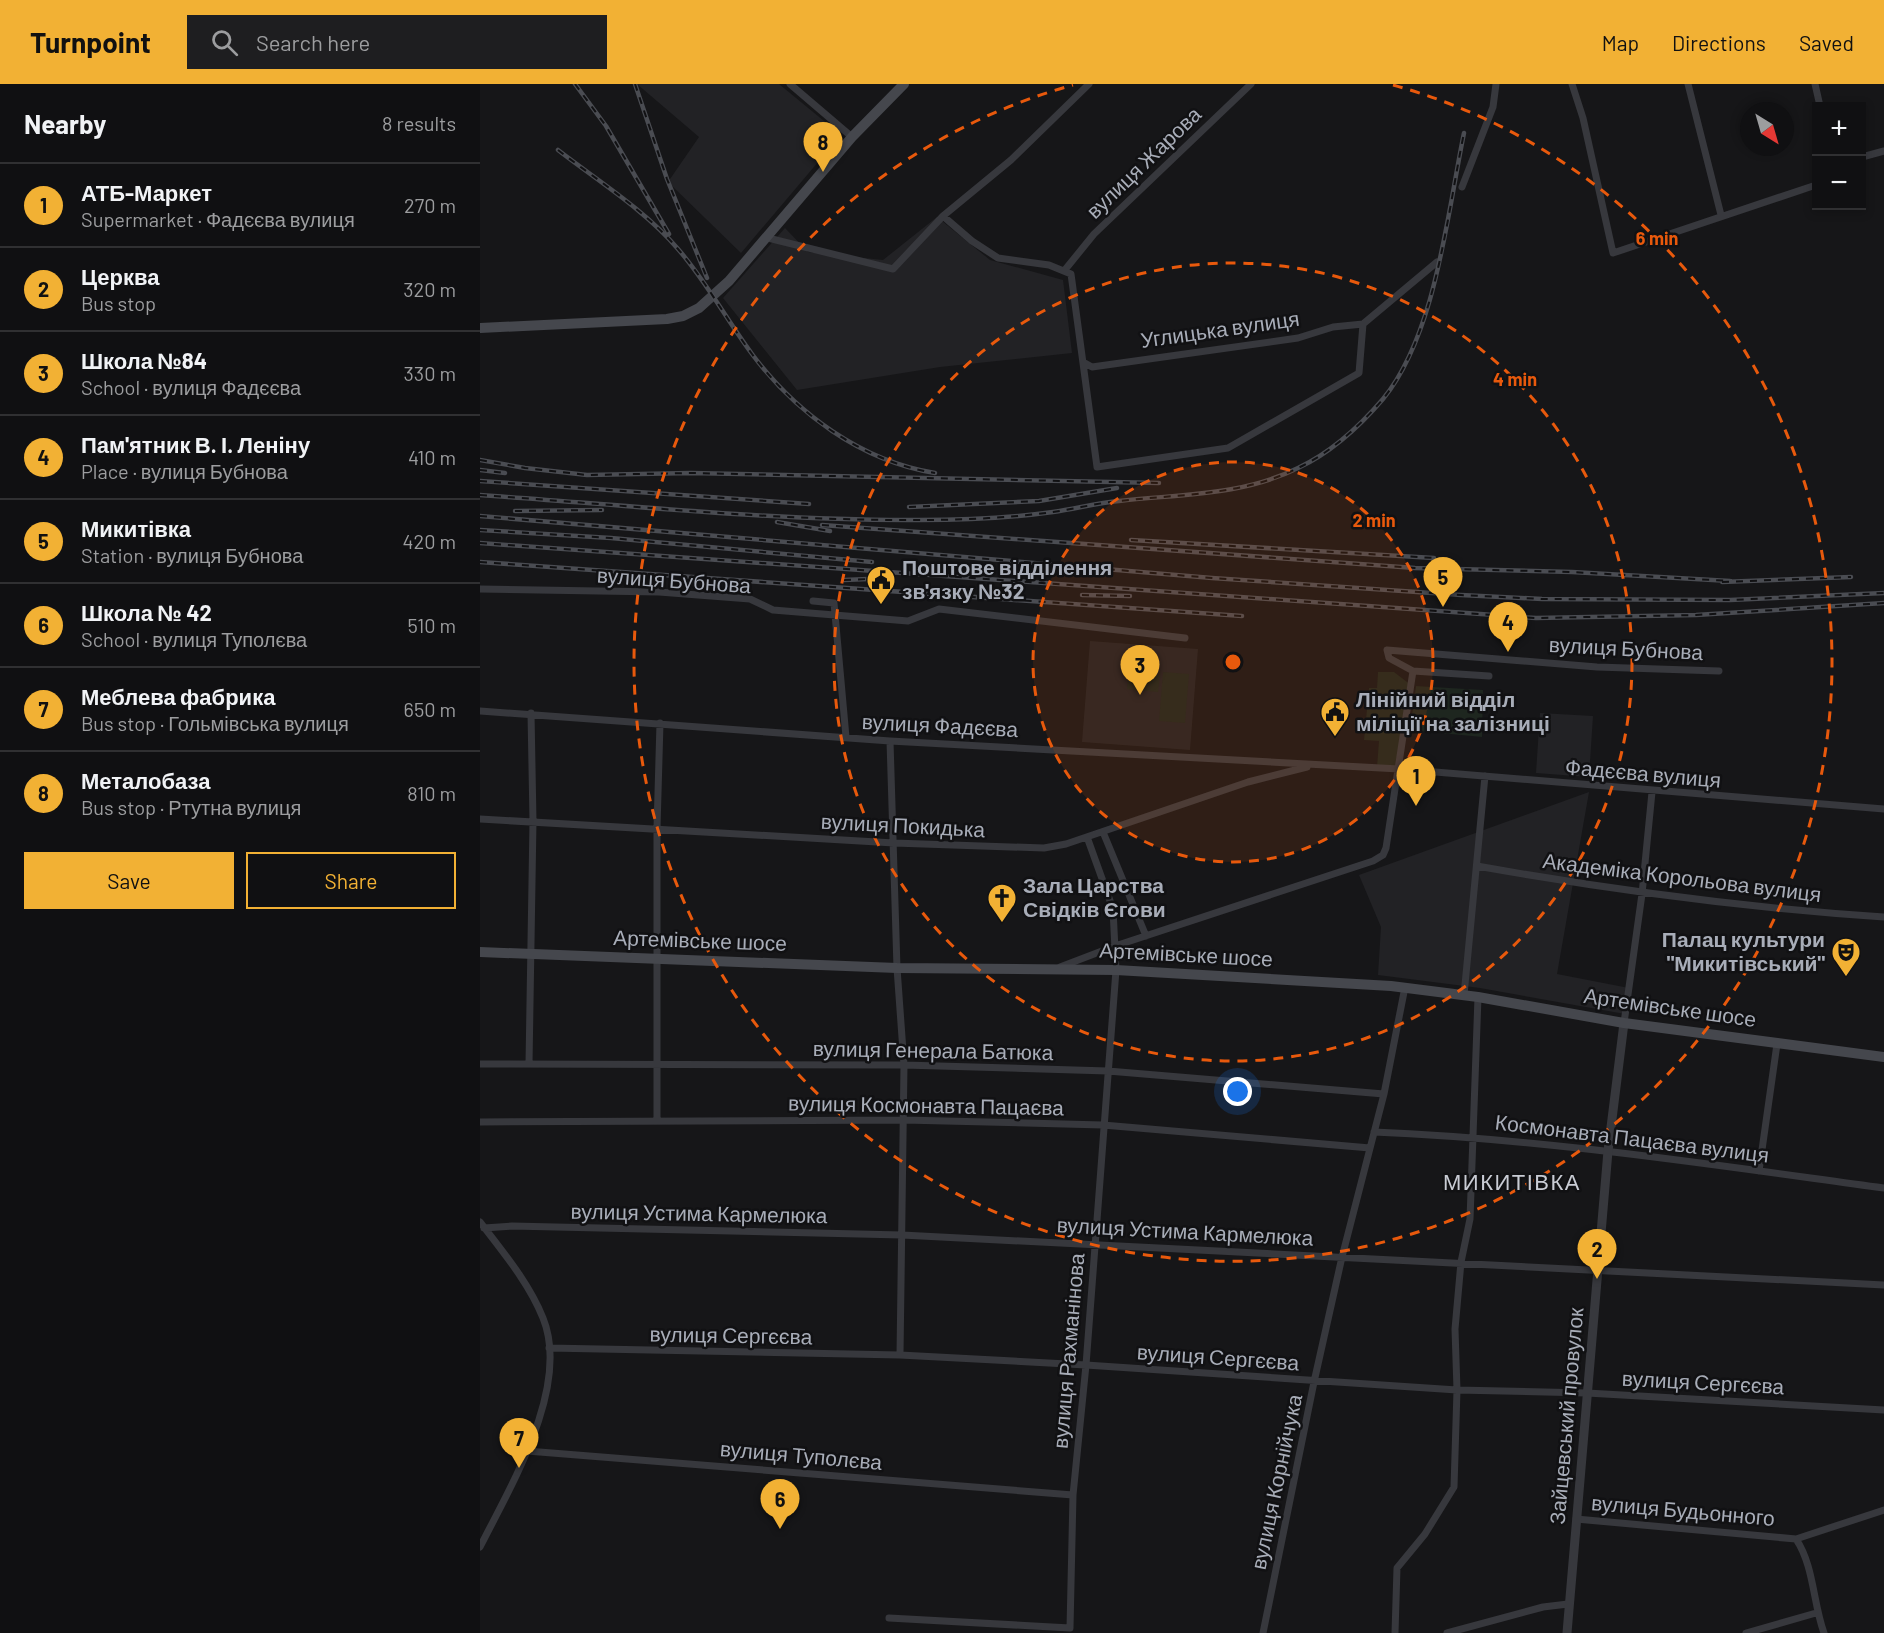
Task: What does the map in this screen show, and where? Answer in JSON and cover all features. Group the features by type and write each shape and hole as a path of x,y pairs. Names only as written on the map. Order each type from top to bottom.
{"main road":[{"path":"480,328 667,319 683,316 714,296 768,238 852,137 904,84"},
{"name":"Артемівське шосе","path":"480,952 897,968 1116,970 1404,987 1464,994 1624,1023 1884,1058"}],"street":[{"path":"790,84 852,137"},
{"path":"768,238 893,268 943,216 1011,160 1089,84"},
{"name":"вулиця Жарова","path":"1068,272 1094,234 1251,84"},
{"path":"1462,187 1493,106 1496,84"},
{"path":"1572,84 1613,253 1812,186"},
{"path":"1688,84 1721,215"},
{"path":"1815,84 1819,102"},
{"path":"1866,156 1884,151"},
{"path":"943,216 972,241 998,258 1048,265 1068,272 1097,467 1228,448 1359,373 1363,324 1437,262"},
{"name":"Углицька вулиця","path":"1083,362 1092,367 1298,338 1333,327 1363,324"},
{"name":"вулиця Бубнова","path":"480,589 659,592 750,599 773,610 834,617 908,621 939,609 1185,638"},
{"path":"813,601 834,603 847,722 846,737"},
{"name":"вулиця Бубнова","path":"1413,671 1389,658 1387,650 1598,667 1719,671"},
{"path":"1053,970 1115,946 1373,861 1383,855 1399,769 1413,671 1489,676"},
{"name":"вулиця Фадєєва","path":"480,711 890,741 1399,769"},
{"path":"529,1064 529,954 533,821 531,713"},
{"path":"657,1120 656,959 660,723"},
{"path":"890,741 897,968 904,1065 900,1356"},
{"name":"вулиця Покидька","path":"480,819 894,843 1044,848 1103,832 1248,782 1313,765"},
{"name":"Фадєєва вулиця","path":"1399,769 1652,792 1884,809"},
{"path":"1464,994 1485,776"},
{"path":"1624,1023 1642,894 1652,792"},
{"path":"1103,832 1146,936"},
{"name":"вулиця Рахманінова","path":"889,1618 1070,1628 1073,1495 1096,1244 1116,970 1113,909 1087,837"},
{"name":"Академіка Корольова вулиця","path":"1477,866 1642,894 1792,911 1884,917"},
{"name":"вулиця Корнійчука","path":"1263,1633 1314,1382 1342,1257 1384,1094 1404,987"},
{"path":"1395,1633 1397,1568 1425,1533 1454,1487 1457,1390 1455,1329 1461,1262 1470,1219 1479,997"},
{"name":"Зайцевський провулок","path":"1567,1633 1608,1151 1624,1023"},
{"path":"1759,1171 1777,1044"},
{"name":"вулиця Генерала Батюка","path":"480,1064 904,1065 1108,1071 1384,1094"},
{"name":"вулиця Космонавта Пацаєва","path":"480,1122 904,1120 1103,1125 1370,1148"},
{"name":"Космонавта Пацаєва вулиця","path":"1374,1132 1473,1136 1608,1151 1884,1188"},
{"path":"480,1547 527,1450 545,1395 549,1348 544,1319 532,1296 482,1225"},
{"name":"вулиця Устима Кармелюка","path":"482,1225 902,1235 1884,1285"},
{"name":"вулиця Сергєєва","path":"549,1348 900,1356 1086,1365 1457,1390 1587,1393 1884,1410"},
{"name":"вулиця Туполєва","path":"527,1450 1073,1495"},
{"path":"1796,1539 1884,1510"},
{"name":"вулиця Будьонного","path":"1576,1519 1796,1539 1801,1547 1811,1579 1816,1612 1824,1633"},
{"path":"1447,1633 1543,1607 1568,1604"},
{"path":"1746,1633 1816,1612"}],"shaded area":[{"path":"637,84 779,84 841,135 741,253 668,182 699,137"},
{"path":"937,217 990,260 1063,280 1072,353 940,367 797,390 723,298 785,228 808,252 883,260"},
{"path":"1090,641 1198,649 1190,750 1082,742"},
{"path":"1163,672 1189,674 1185,723 1159,721"},
{"path":"1378,672 1394,672 1411,685 1399,769 1377,767 1379,741 1364,740 1369,688 1377,688"},
{"path":"1129,673 1160,675 1158,692 1127,689"},
{"path":"1416,686 1483,690 1482,737 1410,730"},
{"path":"1540,713 1593,716 1589,777 1536,773"},
{"path":"1589,792 1557,974 1629,988 1625,1014 1480,988 1378,975 1381,927 1359,875"}],"railway":[{"path":"575,84 606,126 669,234"},
{"path":"635,84 667,179 707,278"},
{"path":"480,495 809,518 952,520 1037,514 1111,502 1233,489 1277,477 1310,462 1344,438 1383,399 1401,372 1416,342 1437,272 1464,133"},
{"path":"558,150 621,196 665,235 698,274 769,376 810,414 856,446 881,458 935,473"},
{"path":"480,460 587,475 691,473 1159,483"},
{"path":"480,470 505,473"},
{"path":"480,481 809,504"},
{"path":"909,507 1039,501 1117,488"},
{"path":"515,511 602,510"},
{"path":"480,516 1212,578 1461,595 1542,599 1730,600 1884,593"},
{"path":"777,522 830,531"},
{"path":"822,525 1415,568 1572,572 1730,581"},
{"path":"480,530 611,538 872,562"},
{"path":"1131,540 1434,558"},
{"path":"480,543 1536,618 1696,615 1884,603"},
{"path":"480,562 1242,616"},
{"path":"1722,582 1851,577"},
{"path":"844,580 892,578"},
{"path":"1082,595 1130,596"}],"place":[{"name":"Металобаза","path":"823,172"},
{"name":"Поштове відділення зв'язку №32","path":"881,606"},
{"name":"Микитівка","path":"1443,607"},
{"name":"Пам'ятник В. І. Леніну","path":"1508,652"},
{"name":"Школа №84","path":"1140,695"},
{"name":"Лінійний відділ міліції на залізниці","path":"1335,738"},
{"name":"АТБ-Маркет","path":"1416,806"},
{"name":"Зала Царства Свідків Єгови","path":"1002,924"},
{"name":"Палац культури \"Микитівський\"","path":"1846,978"},
{"name":"Церква","path":"1597,1279"},
{"name":"Меблева фабрика","path":"519,1468"},
{"name":"Школа № 42","path":"780,1529"}],"district":[{"name":"МИКИТІВКА","path":"1512,1182"}]}
